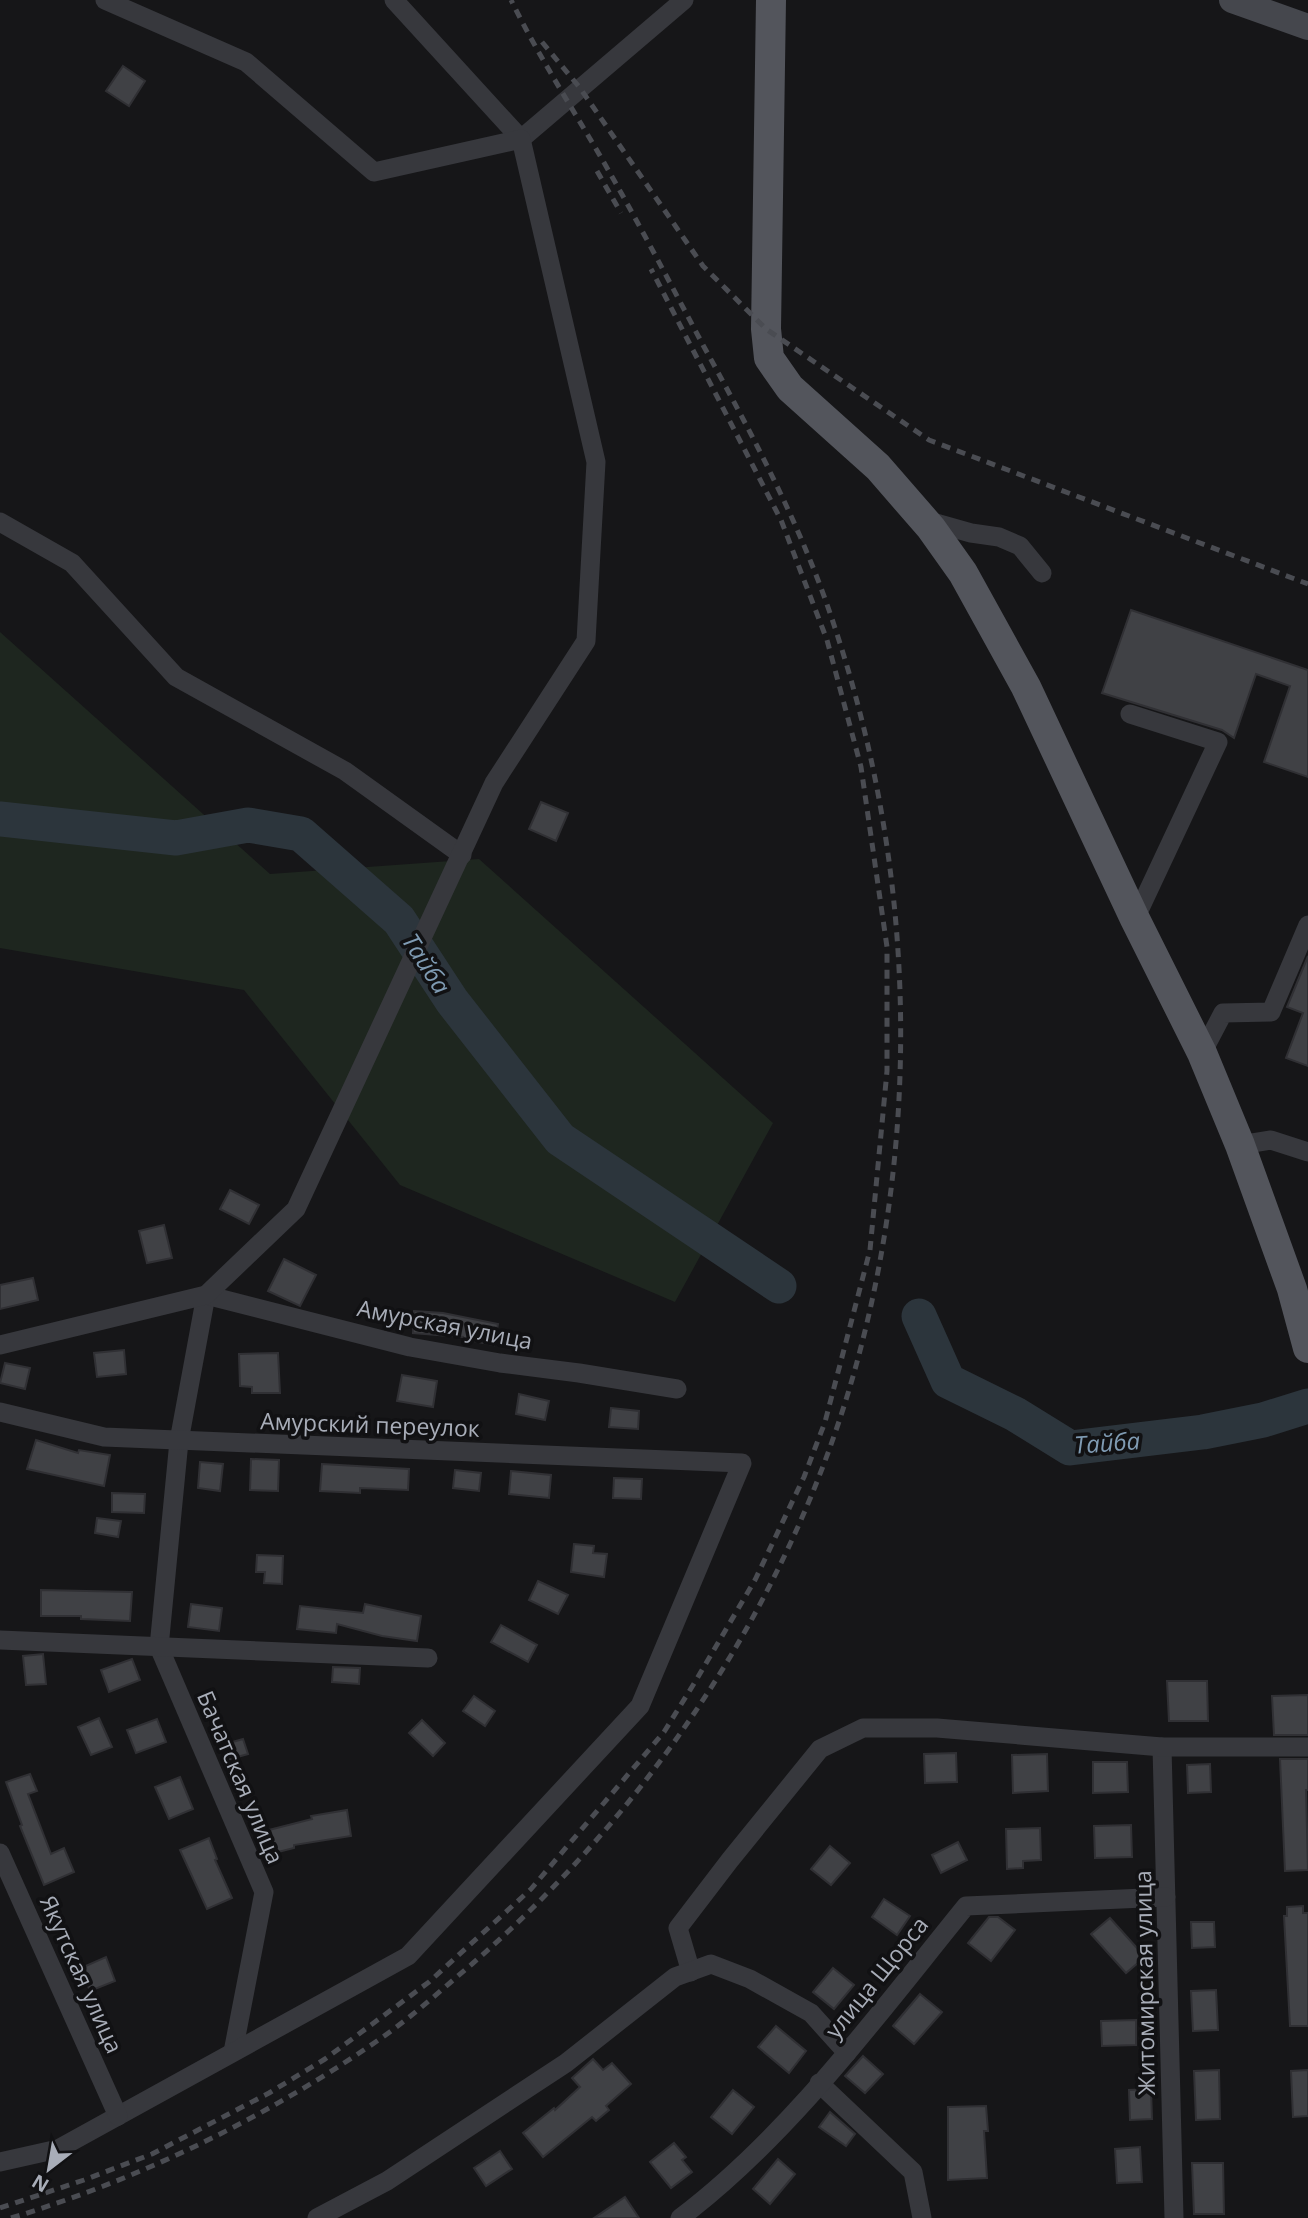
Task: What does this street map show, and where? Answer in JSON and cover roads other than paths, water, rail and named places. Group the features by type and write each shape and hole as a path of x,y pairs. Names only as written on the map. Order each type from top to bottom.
{"main road":[{"path":"771,0 766,329 769,358 790,388 878,467 924,519 963,573 1026,687 1135,919 1202,1053 1240,1145 1292,1289 1308,1348"},
{"path":"1232,0 1308,27"}],"street":[{"path":"105,0 246,62 374,172 521,139 684,0"},
{"path":"0,1345 206,1295 296,1209 494,783 586,641 596,462 521,139 395,0"},
{"path":"924,519 1010,542 1020,547 1042,573"},
{"path":"0,522 72,564 176,677 345,771 462,855"},
{"path":"1130,714 1218,742 1135,919"},
{"path":"1202,1053 1223,1013 1271,1012 1308,925"},
{"path":"1240,1145 1271,1140 1308,1152"},
{"name":"Амурская улица","path":"206,1295 410,1347 677,1389"},
{"name":"Бачатская улица","path":"206,1295 179,1441 159,1647 264,1892 233,2052"},
{"name":"Амурский переулок","path":"0,1412 104,1437 742,1463 640,1706 408,1956 233,2052"},
{"path":"0,1640 429,1658"},
{"path":"691,1972 678,1928 820,1749 863,1728 937,1728 1162,1747 1308,1747"},
{"name":"Житомирская улица","path":"1162,1747 1174,2218"},
{"name":"Якутская улица","path":"0,1853 118,2116"},
{"name":"улица Щорса","path":"680,2218 719,2186 819,2084 966,1906 1166,1897"},
{"path":"317,2218 387,2181 566,2063 675,1977 711,1965 750,1979 811,2013 847,2053"},
{"path":"0,2162 58,2149 233,2052"},
{"path":"819,2084 913,2172 922,2218"}],"waterway":[{"name":"Тайба","path":"0,819 176,838 248,825 301,834 399,920 452,1001 560,1139 779,1286"},
{"name":"Тайба","path":"919,1316 948,1381 1015,1414 1070,1448 1203,1432 1263,1420 1308,1406"}],"railway":[{"path":"11,2218 107,2185 154,2165 291,2096 402,2023 472,1964 540,1901 604,1832 662,1759 715,1681 762,1600 803,1516 837,1428 863,1339 882,1251 894,1161 900,1072 900,982 893,892 880,803 860,715 822,591 776,484 639,225 542,59 511,0"},
{"path":"542,42 580,88 703,266 766,329 929,440 1308,584"},
{"path":"597,171 621,213"},
{"path":"0,2208 152,2154 269,2093 325,2059 429,1982 531,1889 664,1732 755,1580 804,1477 825,1422 870,1250 887,1071 887,947 861,767 827,640 781,520 651,269"}]}
